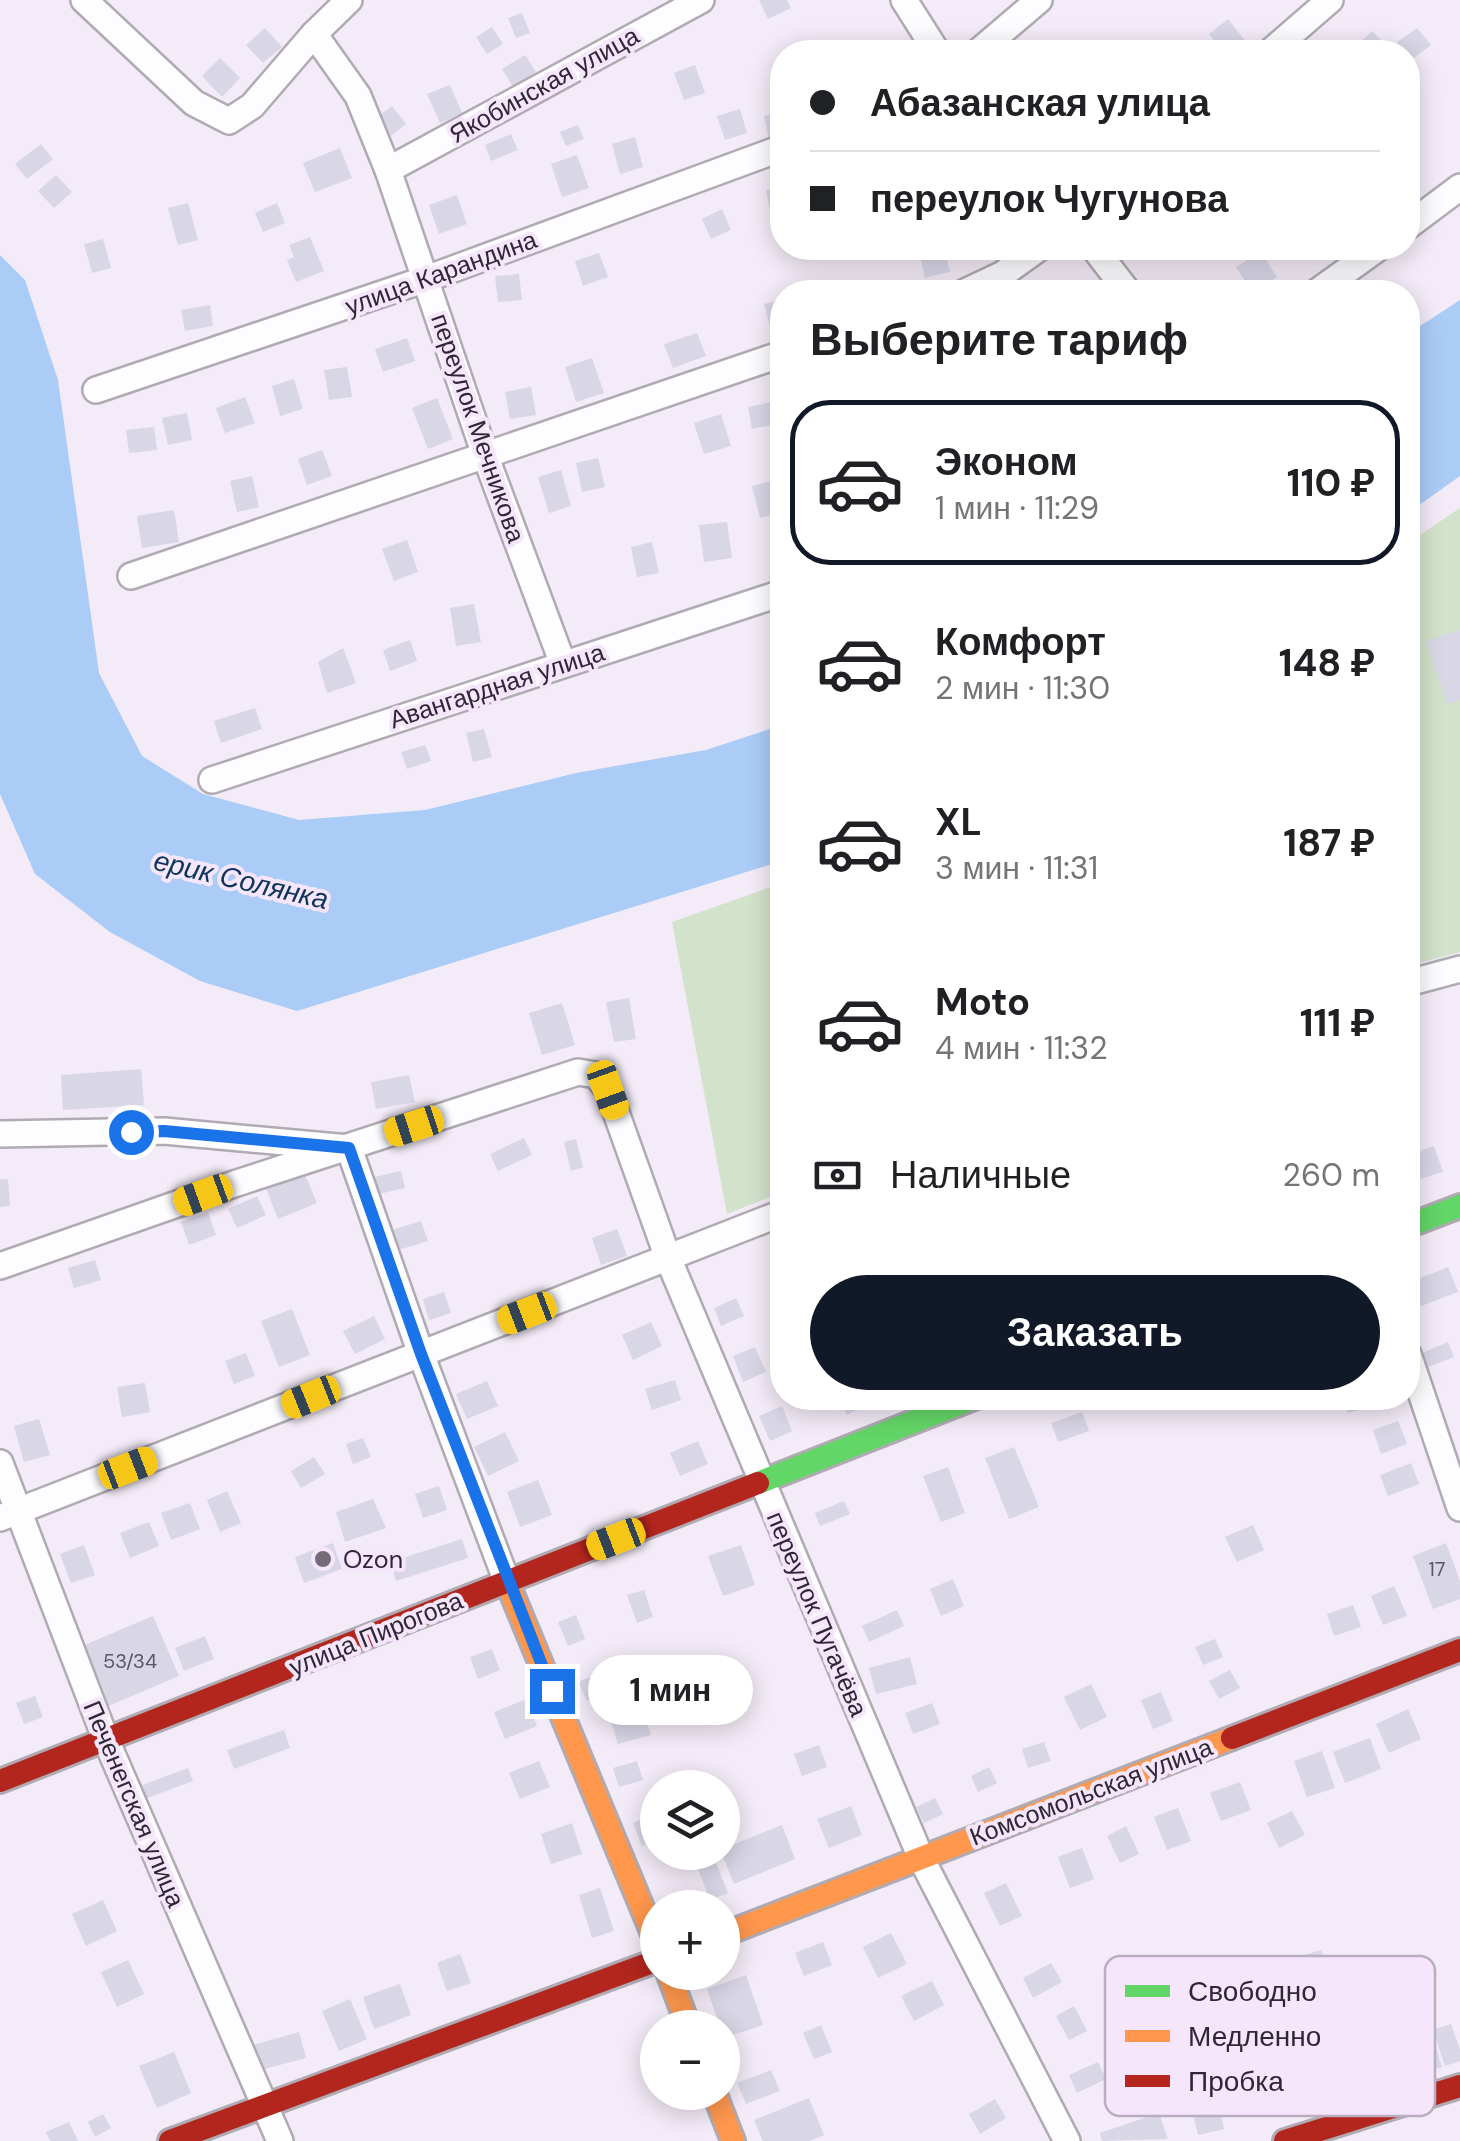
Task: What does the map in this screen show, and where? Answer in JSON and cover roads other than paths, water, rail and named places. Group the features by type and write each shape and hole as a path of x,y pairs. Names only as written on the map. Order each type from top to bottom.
{"main road":[{"path":"1420,1221 1460,1206"},
{"name":"улица Пирогова","path":"0,1781 944,1410"},
{"path":"508,1582 640,1902"},
{"name":"Комсомольская улица","path":"740,1927 1460,1650"},
{"path":"170,2141 640,1967"},
{"path":"1435,2094 1460,2086"},
{"path":"721,2110 733,2141"},
{"path":"1285,2141 1365,2116"}],"street":[{"path":"84,0 194,103 229,121 252,106 349,0"},
{"name":"Якобинская улица","path":"388,170 700,0"},
{"path":"904,0 929,40"},
{"path":"992,40 1039,0"},
{"path":"1284,40 1330,0"},
{"name":"переулок Мечникова","path":"314,34 358,96 388,170 485,455 563,664"},
{"name":"улица Карандина","path":"96,390 426,279 770,152"},
{"path":"1420,217 1460,188"},
{"path":"990,280 1022,260"},
{"path":"1103,260 1119,280"},
{"path":"1333,280 1361,260"},
{"path":"131,576 770,358"},
{"name":"Авангардная улица","path":"212,780 770,597"},
{"path":"1420,980 1460,969"},
{"name":"переулок Пугачёва","path":"349,1148 578,1072 596,1075 608,1090 668,1258 920,1858 1067,2141"},
{"path":"0,1134 164,1131 349,1148"},
{"path":"0,1266 349,1148"},
{"path":"349,1148 421,1354 508,1582"},
{"path":"9,1515 770,1218"},
{"path":"1420,1390 1460,1508"},
{"name":"Печенегская улица","path":"0,1463 9,1515 261,2105 280,2141"}],"water":[{"name":"ерик Солянка","path":"0,255 25,280 58,380 99,673 142,756 203,794 299,820 425,810 576,773 706,750 770,729 770,865 297,1011 200,981 110,932 35,874 0,794"},
{"path":"1460,300 1460,476 1420,504 1420,326"}],"place":[{"name":"Ozon","path":"323,1559"}]}
